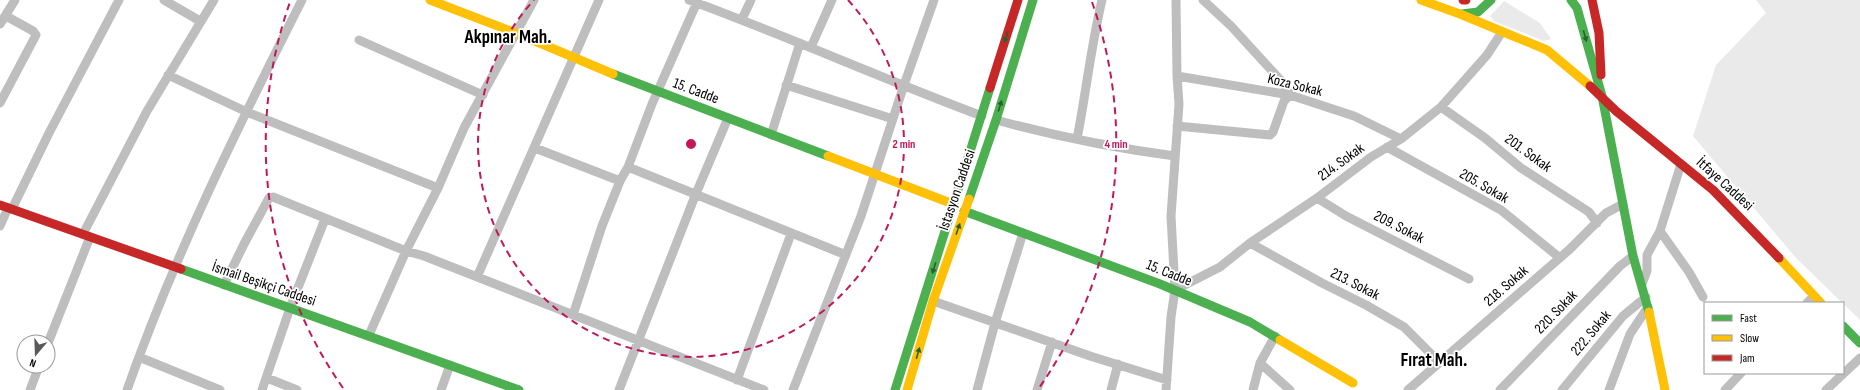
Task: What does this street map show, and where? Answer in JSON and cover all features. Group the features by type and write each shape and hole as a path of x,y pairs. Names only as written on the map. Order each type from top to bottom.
{"street":[{"path":"0,103 36,36 33,31 3,20 16,0"},
{"path":"0,226 6,207 49,133 120,0"},
{"path":"164,0 200,21"},
{"path":"51,334 86,236 147,111 214,0"},
{"path":"127,390 174,268 247,112 302,0"},
{"name":"15. Cadde","path":"430,0 516,33 574,58 658,91 953,204"},
{"path":"369,335 406,251 438,188 464,128 534,0"},
{"path":"477,277 599,0"},
{"path":"742,19 751,0"},
{"path":"811,47 832,0"},
{"path":"793,390 846,255 934,0"},
{"name":"İstasyon Caddesi","path":"895,390 1018,0"},
{"name":"İstasyon Caddesi","path":"907,390 934,301 996,120 1033,0"},
{"path":"1077,139 1085,99 1088,70 1102,0"},
{"path":"1166,390 1171,317 1175,290 1172,216 1179,104 1176,0"},
{"path":"1177,126 1270,135 1273,132 1284,102 1290,95 1284,84 1231,26 1203,0"},
{"name":"İtfaye Caddesi","path":"1421,0 1460,14 1547,50 1602,96 1616,111 1713,190 1756,232 1811,300"},
{"path":"1460,14 1478,12 1491,0"},
{"path":"1571,0 1577,8 1602,96 1633,256 1646,297 1665,390"},
{"path":"1592,0 1599,33 1602,96"},
{"path":"573,315 602,226 620,181 628,167 694,1 982,116"},
{"name":"214. Sokak","path":"1175,290 1220,267 1250,243 1316,198 1370,157 1401,139 1441,107 1487,56 1502,32"},
{"path":"359,40 483,95"},
{"path":"771,135 800,43"},
{"path":"168,75 247,112 438,188"},
{"name":"Koza Sokak","path":"1177,76 1290,95 1354,116 1401,139"},
{"path":"786,85 893,119"},
{"name":"201. Sokak","path":"1441,107 1484,138 1521,168 1589,212 1597,223"},
{"path":"620,390 695,196 728,118"},
{"path":"996,120 1028,129 1128,150 1175,156"},
{"name":"205. Sokak","path":"1387,147 1502,210 1560,258"},
{"path":"535,148 620,181"},
{"path":"1642,284 1647,272 1647,255 1660,231 1681,164"},
{"path":"628,167 695,196 846,255"},
{"path":"224,285 269,198 273,197 406,251 424,256 764,390"},
{"name":"209. Sokak","path":"1316,198 1346,216 1469,279"},
{"name":"218. Sokak","path":"1408,390 1560,258 1606,213 1623,204"},
{"name":"İsmail Beşikçi Caddesi","path":"6,207 174,268 369,335 519,390"},
{"name":"15. Cadde","path":"964,211 1175,290 1250,322 1353,383"},
{"path":"262,390 290,308 325,219"},
{"path":"1660,231 1689,272 1703,297"},
{"path":"977,390 995,323 1023,233"},
{"path":"737,380 791,234"},
{"name":"213. Sokak","path":"1250,243 1322,283 1366,305 1404,328 1439,362"},
{"name":"220. Sokak","path":"1500,390 1620,266 1633,256"},
{"name":"222. Sokak","path":"1562,390 1623,316 1646,297"},
{"path":"934,301 995,323 1167,380"},
{"path":"1609,390 1630,334 1648,307"},
{"path":"1844,327 1860,343"},
{"path":"1252,390 1260,363 1275,336"},
{"path":"1037,390 1052,342"},
{"path":"139,356 220,390"},
{"path":"1844,373 1860,358"},
{"path":"1260,363 1290,390"},
{"path":"1110,390 1118,364"},
{"path":"441,390 450,365"},
{"path":"30,390 36,374"},
{"path":"1725,390 1740,374"},
{"path":"1826,390 1843,374"},
{"path":"266,378 296,390"}],"shaded area":[{"path":"1756,0 1860,0 1860,320 1844,304 1844,302 1841,302 1796,258 1693,136 1716,65 1766,13"},
{"path":"1504,1 1540,23 1551,39 1544,41 1494,21 1490,16"}],"traffic: fast":[{"path":"969,199 996,120 1033,0"},
{"path":"1462,14 1478,12 1491,0"},
{"path":"1571,0 1577,8 1602,96 1633,256 1649,312"},
{"path":"613,74 828,156"},
{"path":"895,390 990,88"},
{"path":"964,211 1160,284 1250,322 1280,340"},
{"path":"181,269 519,390"},
{"path":"1844,327 1860,343"}],"traffic: slow":[{"path":"430,0 516,33 613,74"},
{"path":"1421,0 1460,14 1547,50 1590,86"},
{"path":"828,156 953,204"},
{"path":"907,390 933,301 969,199"},
{"path":"1779,258 1820,302"},
{"path":"1649,312 1665,390"},
{"path":"1280,340 1353,383"}],"traffic: jam":[{"path":"990,88 1018,0"},
{"path":"1592,0 1599,33 1601,75"},
{"path":"1590,86 1616,111 1713,190 1779,258"},
{"path":"0,205 181,269"}],"district":[{"name":"Akpınar Mah.","path":"508,37"},
{"name":"Fırat Mah.","path":"1434,360"}]}
